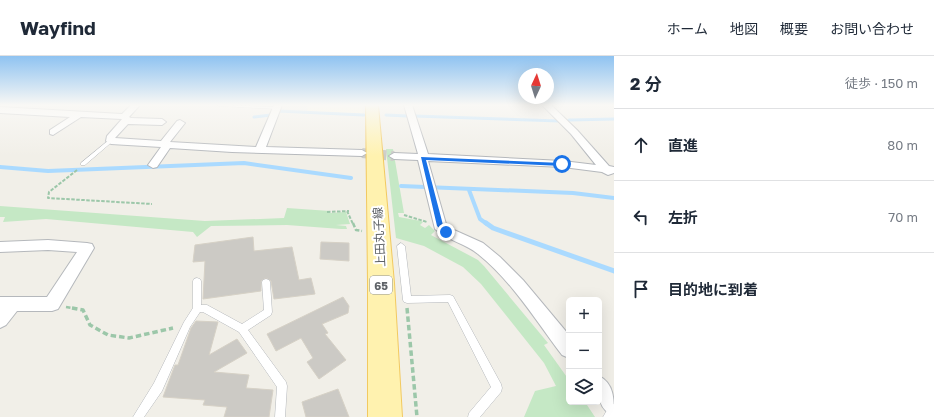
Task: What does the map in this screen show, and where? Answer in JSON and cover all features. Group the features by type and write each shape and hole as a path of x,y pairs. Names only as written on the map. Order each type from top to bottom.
{"main road":[{"name":"上田丸子線","path":"373,122 381,269 386,417"}],"street":[{"path":"53,132 68,122"},
{"path":"123,122 110,138 111,141 232,149 260,148 362,153"},
{"path":"260,148 271,122"},
{"path":"413,122 442,228 473,243 505,271 566,346"},
{"path":"563,122 610,170 614,178"},
{"path":"153,165 166,147 165,142 180,123"},
{"path":"394,156 562,164 610,170"},
{"path":"0,247 48,245 87,248 52,304 6,304 0,320"},
{"path":"602,390 614,405"}],"lane":[{"path":"83,164 111,141"},
{"path":"401,246 407,300 450,298 496,388 473,417"},
{"path":"138,417 158,387 187,325 197,309 197,281"},
{"path":"242,329 268,312 266,282"},
{"path":"197,309 204,308 242,329 282,386 280,417"},
{"path":"608,417 614,409"}],"path":[{"path":"83,164 49,192 48,198 152,204"},
{"path":"327,212 348,211 355,227"},
{"path":"404,216 414,217 435,227 442,228"},
{"path":"407,300 417,417"},
{"path":"52,304 83,310 90,325 108,335 129,338 187,325"}],"green space":[{"path":"386,149 393,149 404,213 398,213 399,217 421,221 423,222 420,225 425,228 429,225 435,231 431,235 478,260 484,266 548,343 544,345 566,376 566,405 587,405 595,417 524,417 535,391 556,386 544,363 481,284 463,267 424,246 396,238"},
{"path":"0,206 205,221 284,218 287,208 330,211 330,213 346,212 350,224 336,225 346,226 347,229 287,225 211,226 197,237 193,232 46,219 3,222 5,217 0,217"}],"building":[{"path":"253,237 254,251 292,247 299,280 311,278 315,294 274,299 271,281 266,278 261,281 261,291 203,299 205,261 193,262 195,245"},
{"path":"321,242 349,243 349,261 320,259"},
{"path":"343,297 349,306 348,313 322,324 328,333 325,334 346,360 319,379 307,362 313,358 301,338 276,351 267,334"},
{"path":"196,321 218,322 209,355 237,339 247,353 214,372 249,375 246,388 273,390 269,417 224,417 227,407 203,405 205,400 163,397 175,365 178,365 191,328"},
{"path":"338,389 349,417 306,417 302,402"}],"waterway":[{"path":"0,167 48,171 244,163 351,178"},
{"path":"401,186 573,193 614,198"},
{"path":"469,190 480,219 487,224"},
{"path":"486,223 493,228 614,271"}],"tunnel":[{"path":"362,153 394,156"}],"route":[{"path":"446,232 440,226 423,158 562,164"}]}
